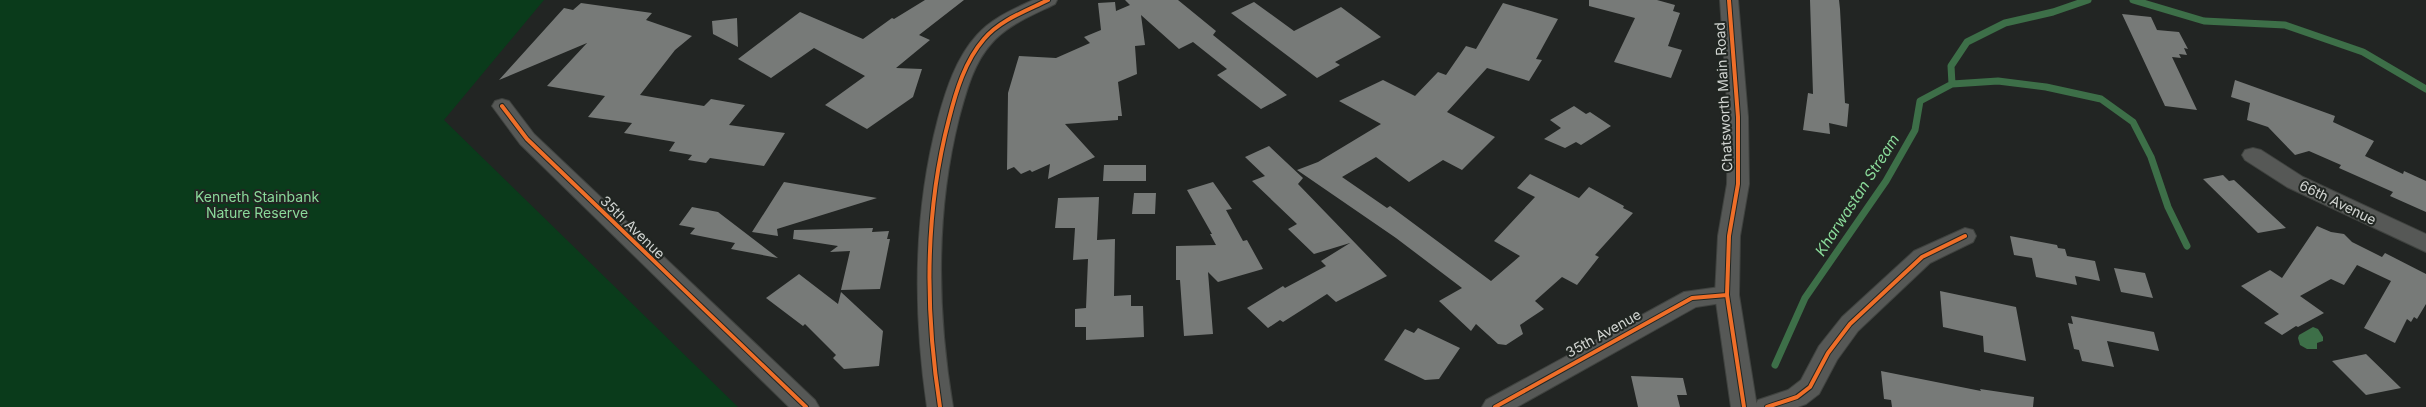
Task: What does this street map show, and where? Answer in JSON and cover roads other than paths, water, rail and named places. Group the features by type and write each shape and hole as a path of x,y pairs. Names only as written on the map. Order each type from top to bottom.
{"street":[{"path":"940,407 935,377 930,274 932,212 936,169 948,121 960,79 977,48 985,38 996,28 1048,0"},
{"name":"Chatsworth Main Road","path":"1729,0 1738,117 1738,184 1730,236 1727,295 1744,407"},
{"name":"35th Avenue","path":"502,106 527,139 806,407"},
{"name":"66th Avenue","path":"2253,154 2295,182 2426,244"},
{"path":"1767,407 1797,397 1810,387 1828,353 1860,314 1922,257 1965,236"},
{"name":"35th Avenue","path":"1495,407 1692,298 1727,295"}],"waterway":[{"path":"1952,84 1951,66 1967,42 2005,23 2053,12 2088,0"},
{"path":"2133,0 2204,21 2285,25 2363,52 2426,89"},
{"name":"Kharwastan Stream","path":"1952,84 1998,81 2046,87 2101,99 2133,122 2151,157 2168,207 2187,246"},
{"name":"Kharwastan Stream","path":"1775,365 1805,298 1886,181 1915,130 1920,101 1952,84"}],"park label":[{"name":"Kenneth Stainbank Nature Reserve","path":"257,204"}]}
